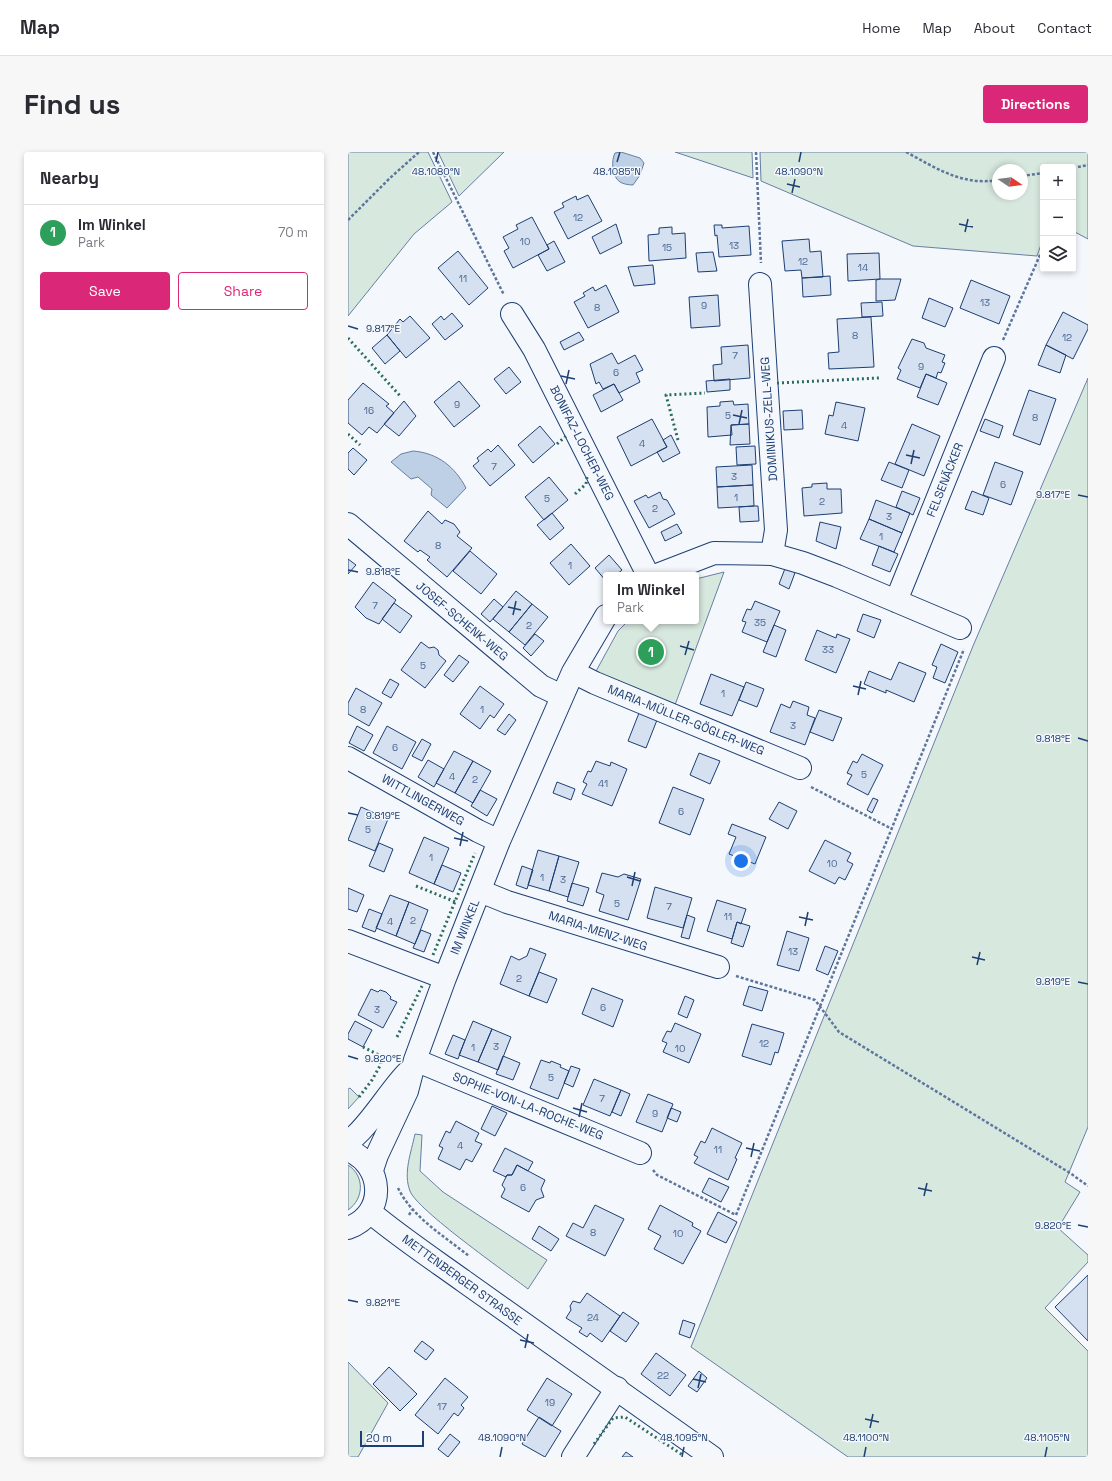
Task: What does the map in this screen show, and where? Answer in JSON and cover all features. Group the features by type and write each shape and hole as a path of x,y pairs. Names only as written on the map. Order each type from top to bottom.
{"street":[{"name":"DOMINIKUS-ZELL-WEG","path":"760,284 776,530 772,554"},
{"name":"BONIFAZ-LOCHER-WEG","path":"512,314 534,348 646,572"},
{"name":"FELSENÄCKER","path":"896,601 994,358"},
{"name":"JOSEF-SCHENK-WEG","path":"348,524 541,686 562,696"},
{"path":"665,572 714,553 772,554 803,563 960,628"},
{"name":"IM WINKEL","path":"372,1170 376,1155 407,1091 414,1063 445,978 499,841 573,672 603,621"},
{"name":"MARIA-MÜLLER-GÖGLER-WEG","path":"573,672 595,683 800,768"},
{"name":"WITTLINGERWEG","path":"348,758 478,831 499,841"},
{"name":"MARIA-MENZ-WEG","path":"480,890 507,902 718,967"},
{"path":"348,941 445,978"},
{"name":"IM WINKEL","path":"348,1141 369,1120 397,1082 414,1063"},
{"name":"SOPHIE-VON-LA-ROCHE-WEG","path":"414,1063 640,1153"},
{"path":"348,1150 362,1158 372,1170 377,1191 370,1212 361,1221 348,1228"},
{"name":"METTENBERGER STRASSE","path":"370,1212 395,1232 532,1331 617,1388 712,1457"},
{"path":"573,1457 617,1388"}],"path":[{"path":"348,220 390,178 419,152"},
{"path":"433,152 501,286 512,314"},
{"path":"756,152 761,267 760,284"},
{"path":"906,152 953,177 986,182 992,181"},
{"path":"1076,168 1088,165"},
{"path":"1028,175 1040,173"},
{"path":"994,358 1040,255"},
{"path":"640,1153 657,1175 736,1215 821,1008 971,632 960,628"},
{"path":"800,768 811,787 892,829"},
{"path":"718,967 735,975 815,1000 839,1032 1063,1169 1088,1186"},
{"path":"398,1181 398,1187 404,1200 412,1210 473,1259"}],"shaded area":[{"path":"348,152 428,152 452,202 414,234 348,316"},
{"path":"438,152 504,152 459,196"},
{"path":"675,152 752,152 753,178"},
{"path":"760,152 1088,152 1088,239 1076,233 1076,164 1040,164 1040,248 1037,256 913,246 761,181"},
{"path":"1088,378 1088,1127 1065,1182 1080,1192 1058,1228 1088,1255 1088,1262 1045,1308 1088,1351 1088,1457 848,1457 691,1347 973,646"},
{"path":"724,572 675,705 595,673 618,631 625,624 699,624 699,578"},
{"path":"350,1088 359,1097 348,1109 348,1089"},
{"path":"415,1134 422,1135 420,1171 443,1192 547,1260 528,1289 445,1226 416,1200 410,1191 407,1177 408,1163"},
{"path":"348,1165 354,1170 360,1181 360,1194 348,1210"},
{"path":"348,1362 388,1403 358,1457 348,1457"}],"water":[{"path":"621,152 640,158 644,163 640,175 633,185 620,182 615,176 613,164 614,156 615,153"},
{"path":"413,451 422,452 445,462 462,480 466,488 447,508 431,495 432,489 418,477 411,479 391,462 401,454"}],"building":[{"path":"588,195 602,221 568,239 554,212 564,207 562,203 576,196 577,200"},
{"path":"532,217 549,249 513,268 504,251 509,248 503,237 518,229 516,225"},
{"path":"616,224 622,243 600,254 592,237"},
{"path":"714,225 722,225 722,228 749,226 751,255 719,257 717,235 715,236"},
{"path":"672,227 672,234 685,233 686,258 649,261 648,235 659,234 659,228"},
{"path":"809,239 810,252 821,251 823,277 802,278 801,270 785,271 782,241"},
{"path":"554,241 565,262 547,271 538,255 549,249 547,245"},
{"path":"458,251 488,288 469,305 438,268"},
{"path":"713,252 717,271 698,272 696,253"},
{"path":"879,253 880,279 848,281 847,254"},
{"path":"653,265 655,284 634,286 628,267"},
{"path":"830,276 831,295 803,297 802,278"},
{"path":"901,279 895,300 876,301 876,280"},
{"path":"971,280 1010,296 999,324 960,308"},
{"path":"606,285 619,312 588,328 574,302 585,296 583,293 593,287 595,291"},
{"path":"718,295 720,326 691,328 689,297"},
{"path":"929,298 953,308 945,327 922,318"},
{"path":"882,302 883,316 862,317 861,303"},
{"path":"1063,312 1088,325 1088,329 1073,359 1046,345"},
{"path":"452,313 463,326 445,340 432,324 441,316 444,320"},
{"path":"410,316 430,338 406,358 387,335 400,319 403,322"},
{"path":"871,317 874,367 829,369 828,353 839,352 837,319"},
{"path":"579,332 584,340 564,350 560,342"},
{"path":"387,335 400,351 385,364 372,348"},
{"path":"912,339 924,343 926,348 945,355 942,362 945,363 941,373 938,372 936,378 926,374 920,388 897,379 901,370 898,368"},
{"path":"748,345 750,378 714,381 713,365 722,364 721,347"},
{"path":"1046,345 1066,355 1060,373 1038,365"},
{"path":"612,353 618,364 635,355 643,370 636,373 640,382 619,393 614,384 603,389 599,382 596,384 590,364"},
{"path":"509,367 521,382 506,394 494,379"},
{"path":"926,374 947,383 938,405 917,397"},
{"path":"730,379 730,390 707,392 706,381"},
{"path":"459,381 480,406 454,427 434,402"},
{"path":"363,383 389,404 386,406 394,413 377,433 369,427 362,435 348,423 348,400"},
{"path":"614,384 623,400 601,412 593,395"},
{"path":"1029,390 1056,399 1040,445 1013,435"},
{"path":"404,401 416,416 399,436 384,424"},
{"path":"733,401 734,405 748,404 749,424 731,425 732,435 708,437 707,407 720,406 720,402"},
{"path":"836,402 865,408 858,441 825,434 829,415 833,416"},
{"path":"802,410 803,429 784,430 783,411"},
{"path":"652,419 667,447 631,466 617,437"},
{"path":"985,419 1003,426 999,438 980,431"},
{"path":"749,424 750,444 730,445 731,425"},
{"path":"912,424 940,436 924,476 895,464"},
{"path":"540,426 555,444 533,463 518,445"},
{"path":"671,435 680,453 663,462 657,452 667,447 663,440"},
{"path":"498,445 515,465 490,486 473,466 479,461 477,458 488,449 491,452"},
{"path":"755,446 756,464 737,465 736,447"},
{"path":"353,448 367,460 354,475 348,469 348,453"},
{"path":"889,462 909,470 902,488 881,480"},
{"path":"995,462 1023,472 1011,505 983,495"},
{"path":"752,465 753,485 717,487 716,467"},
{"path":"549,477 568,500 544,520 525,497"},
{"path":"827,483 827,489 841,489 842,513 804,516 802,488 812,487 812,484"},
{"path":"753,485 754,506 718,508 717,487"},
{"path":"902,491 920,498 913,515 896,507"},
{"path":"972,491 989,498 983,515 965,509"},
{"path":"660,492 663,499 667,500 675,514 649,528 634,501 646,495 648,498"},
{"path":"876,500 910,513 902,533 869,519"},
{"path":"758,506 759,521 740,522 739,507"},
{"path":"428,511 442,524 445,520 454,524 460,532 457,536 472,548 447,577 427,560 430,557 420,550 418,552 404,541"},
{"path":"552,513 564,528 550,540 537,525"},
{"path":"869,519 902,533 894,552 860,539"},
{"path":"820,522 841,527 836,549 816,541"},
{"path":"677,524 682,533 665,541 661,532"},
{"path":"571,544 590,566 569,585 550,563"},
{"path":"879,546 898,554 890,572 872,565"},
{"path":"470,551 497,574 481,594 453,571"},
{"path":"609,555 622,570 620,572 603,572 603,577 595,568"},
{"path":"348,559 356,565 348,574"},
{"path":"786,566 796,570 789,589 779,584"},
{"path":"373,582 396,600 379,624 366,618 355,607"},
{"path":"516,591 532,604 509,632 493,619"},
{"path":"494,599 503,607 490,622 481,614"},
{"path":"755,601 780,611 767,642 742,632 746,622 742,621 747,609 751,610"},
{"path":"394,603 412,616 400,633 382,619"},
{"path":"532,604 548,617 525,645 509,632"},
{"path":"863,614 881,620 874,638 857,631"},
{"path":"774,625 786,630 776,657 763,652"},
{"path":"817,630 836,638 837,634 850,639 836,673 805,660"},
{"path":"535,634 544,641 531,656 523,648"},
{"path":"421,642 429,648 434,647 438,650 439,655 446,661 425,688 401,670"},
{"path":"941,644 958,652 945,683 933,678 937,667 932,665"},
{"path":"459,655 469,662 453,682 444,675"},
{"path":"899,662 926,673 914,702 886,690 886,693 864,684 869,671 891,680"},
{"path":"711,674 744,687 732,716 700,704"},
{"path":"390,679 399,684 391,698 382,693"},
{"path":"746,682 764,689 757,707 739,700"},
{"path":"480,686 504,704 494,718 490,715 480,729 460,714"},
{"path":"356,688 382,703 369,726 348,714 348,703"},
{"path":"793,701 809,707 807,715 815,718 805,745 770,732 781,704 790,708"},
{"path":"819,710 842,718 833,741 810,732"},
{"path":"639,713 657,720 646,748 628,741"},
{"path":"509,714 516,720 505,735 497,730"},
{"path":"357,726 373,735 364,751 349,743"},
{"path":"387,726 416,742 402,769 373,753"},
{"path":"422,739 431,744 422,761 412,756"},
{"path":"454,751 473,761 455,793 436,783"},
{"path":"699,753 720,761 710,784 690,775"},
{"path":"862,754 883,765 868,795 847,784 852,775 847,773 853,761 857,763"},
{"path":"428,760 444,769 434,787 418,777"},
{"path":"473,761 491,771 473,803 455,793"},
{"path":"596,761 610,766 611,762 627,769 612,806 582,794 587,784 583,782 588,771 591,772"},
{"path":"557,782 575,789 571,800 553,793"},
{"path":"673,787 704,799 690,835 659,823"},
{"path":"480,790 497,799 487,816 471,806"},
{"path":"873,798 878,800 872,813 867,810"},
{"path":"779,802 797,811 788,829 769,819"},
{"path":"361,807 388,819 375,851 348,840"},
{"path":"732,824 766,837 755,864 729,854 736,837 728,834"},
{"path":"424,837 449,848 434,884 409,873"},
{"path":"825,840 851,853 847,861 853,864 845,880 839,877 835,884 809,871"},
{"path":"379,843 393,849 384,872 369,866"},
{"path":"538,850 559,856 549,891 528,885"},
{"path":"559,856 579,862 568,897 549,891"},
{"path":"442,865 461,873 453,892 434,884"},
{"path":"522,866 533,870 527,889 516,885"},
{"path":"602,873 618,877 624,874 641,879 628,920 599,911 604,895 596,892"},
{"path":"572,883 589,888 583,906 567,901"},
{"path":"655,887 692,898 683,928 647,918"},
{"path":"348,888 364,895 357,912 348,909"},
{"path":"390,895 409,902 396,936 376,928"},
{"path":"717,900 746,909 741,924 737,922 732,939 707,931"},
{"path":"409,902 428,910 415,944 396,936"},
{"path":"369,909 382,914 375,932 362,927"},
{"path":"687,915 695,918 689,939 681,937"},
{"path":"737,922 750,926 743,947 731,943"},
{"path":"421,930 431,934 424,952 413,948"},
{"path":"787,931 809,938 799,971 777,965"},
{"path":"825,946 838,951 828,975 816,970"},
{"path":"530,948 546,954 529,996 500,984 511,956 519,960 527,956"},
{"path":"539,972 557,979 547,1003 529,996"},
{"path":"749,986 768,991 762,1011 743,1005"},
{"path":"592,988 623,1000 613,1027 582,1014"},
{"path":"371,989 378,992 380,990 386,992 391,997 390,999 397,1002 383,1028 358,1015"},
{"path":"685,996 694,1000 687,1018 678,1014"},
{"path":"355,1021 372,1030 363,1047 348,1039 348,1034"},
{"path":"473,1021 492,1029 478,1062 459,1055"},
{"path":"675,1023 701,1034 689,1063 663,1052 667,1043 662,1041 667,1031 671,1032"},
{"path":"752,1024 784,1033 778,1053 775,1052 771,1065 742,1056"},
{"path":"492,1029 511,1037 498,1070 478,1062"},
{"path":"453,1035 465,1040 458,1059 445,1054"},
{"path":"503,1056 520,1063 513,1080 496,1074"},
{"path":"541,1060 550,1063 551,1061 561,1065 560,1067 569,1071 558,1099 530,1088"},
{"path":"571,1066 580,1069 573,1087 564,1083"},
{"path":"594,1079 621,1090 610,1116 583,1105"},
{"path":"621,1090 630,1094 621,1116 612,1112"},
{"path":"648,1094 673,1104 662,1132 636,1122"},
{"path":"492,1106 507,1113 495,1136 481,1129"},
{"path":"671,1108 681,1112 677,1122 667,1118"},
{"path":"456,1121 479,1133 475,1141 482,1144 472,1162 466,1159 460,1170 438,1159 443,1148 439,1146 446,1131 450,1133"},
{"path":"712,1128 742,1143 735,1158 737,1159 728,1180 694,1163 698,1157 694,1155 701,1141 705,1143"},
{"path":"505,1148 533,1162 528,1171 517,1165 512,1175 507,1175 506,1177 493,1171"},
{"path":"517,1165 545,1180 541,1189 544,1197 536,1200 529,1212 501,1197 505,1189 502,1185 507,1175 512,1175"},
{"path":"709,1178 729,1187 721,1202 702,1192"},
{"path":"595,1205 624,1219 605,1256 566,1236 573,1223 583,1228"},
{"path":"660,1205 693,1223 692,1226 701,1231 683,1264 654,1249 661,1236 648,1229"},
{"path":"718,1212 737,1222 726,1243 707,1234"},
{"path":"539,1226 559,1239 551,1251 532,1239"},
{"path":"1088,1275 1088,1341 1055,1307"},
{"path":"587,1293 620,1316 602,1342 590,1333 587,1337 579,1332 582,1328 566,1318 571,1310 570,1306 573,1301 580,1303"},
{"path":"623,1312 639,1323 626,1342 610,1331"},
{"path":"683,1320 695,1324 690,1338 679,1334"},
{"path":"422,1341 434,1350 426,1360 414,1351"},
{"path":"656,1353 686,1375 670,1396 641,1374"},
{"path":"389,1367 417,1394 400,1411 373,1384"},
{"path":"699,1371 707,1378 697,1392 688,1386"},
{"path":"445,1378 468,1397 461,1405 464,1408 458,1416 454,1413 438,1434 415,1415"},
{"path":"547,1378 572,1394 552,1426 527,1410"},
{"path":"539,1417 561,1431 545,1457 522,1444"},
{"path":"450,1434 460,1442 448,1457 438,1449"},
{"path":"626,1452 633,1457 622,1457"}],"hedge":[{"path":"348,338 401,397"},
{"path":"777,383 879,378"},
{"path":"678,440 666,395 705,393"},
{"path":"348,434 360,445"},
{"path":"557,444 566,436 567,438"},
{"path":"575,494 586,484 587,477"},
{"path":"433,955 475,853"},
{"path":"416,886 456,902"},
{"path":"397,1037 422,986"},
{"path":"359,1097 372,1080 381,1064 379,1055 363,1047"},
{"path":"594,1444 613,1418 625,1417 684,1456"}],"place":[{"name":"Im Winkel","path":"651,652"}]}
